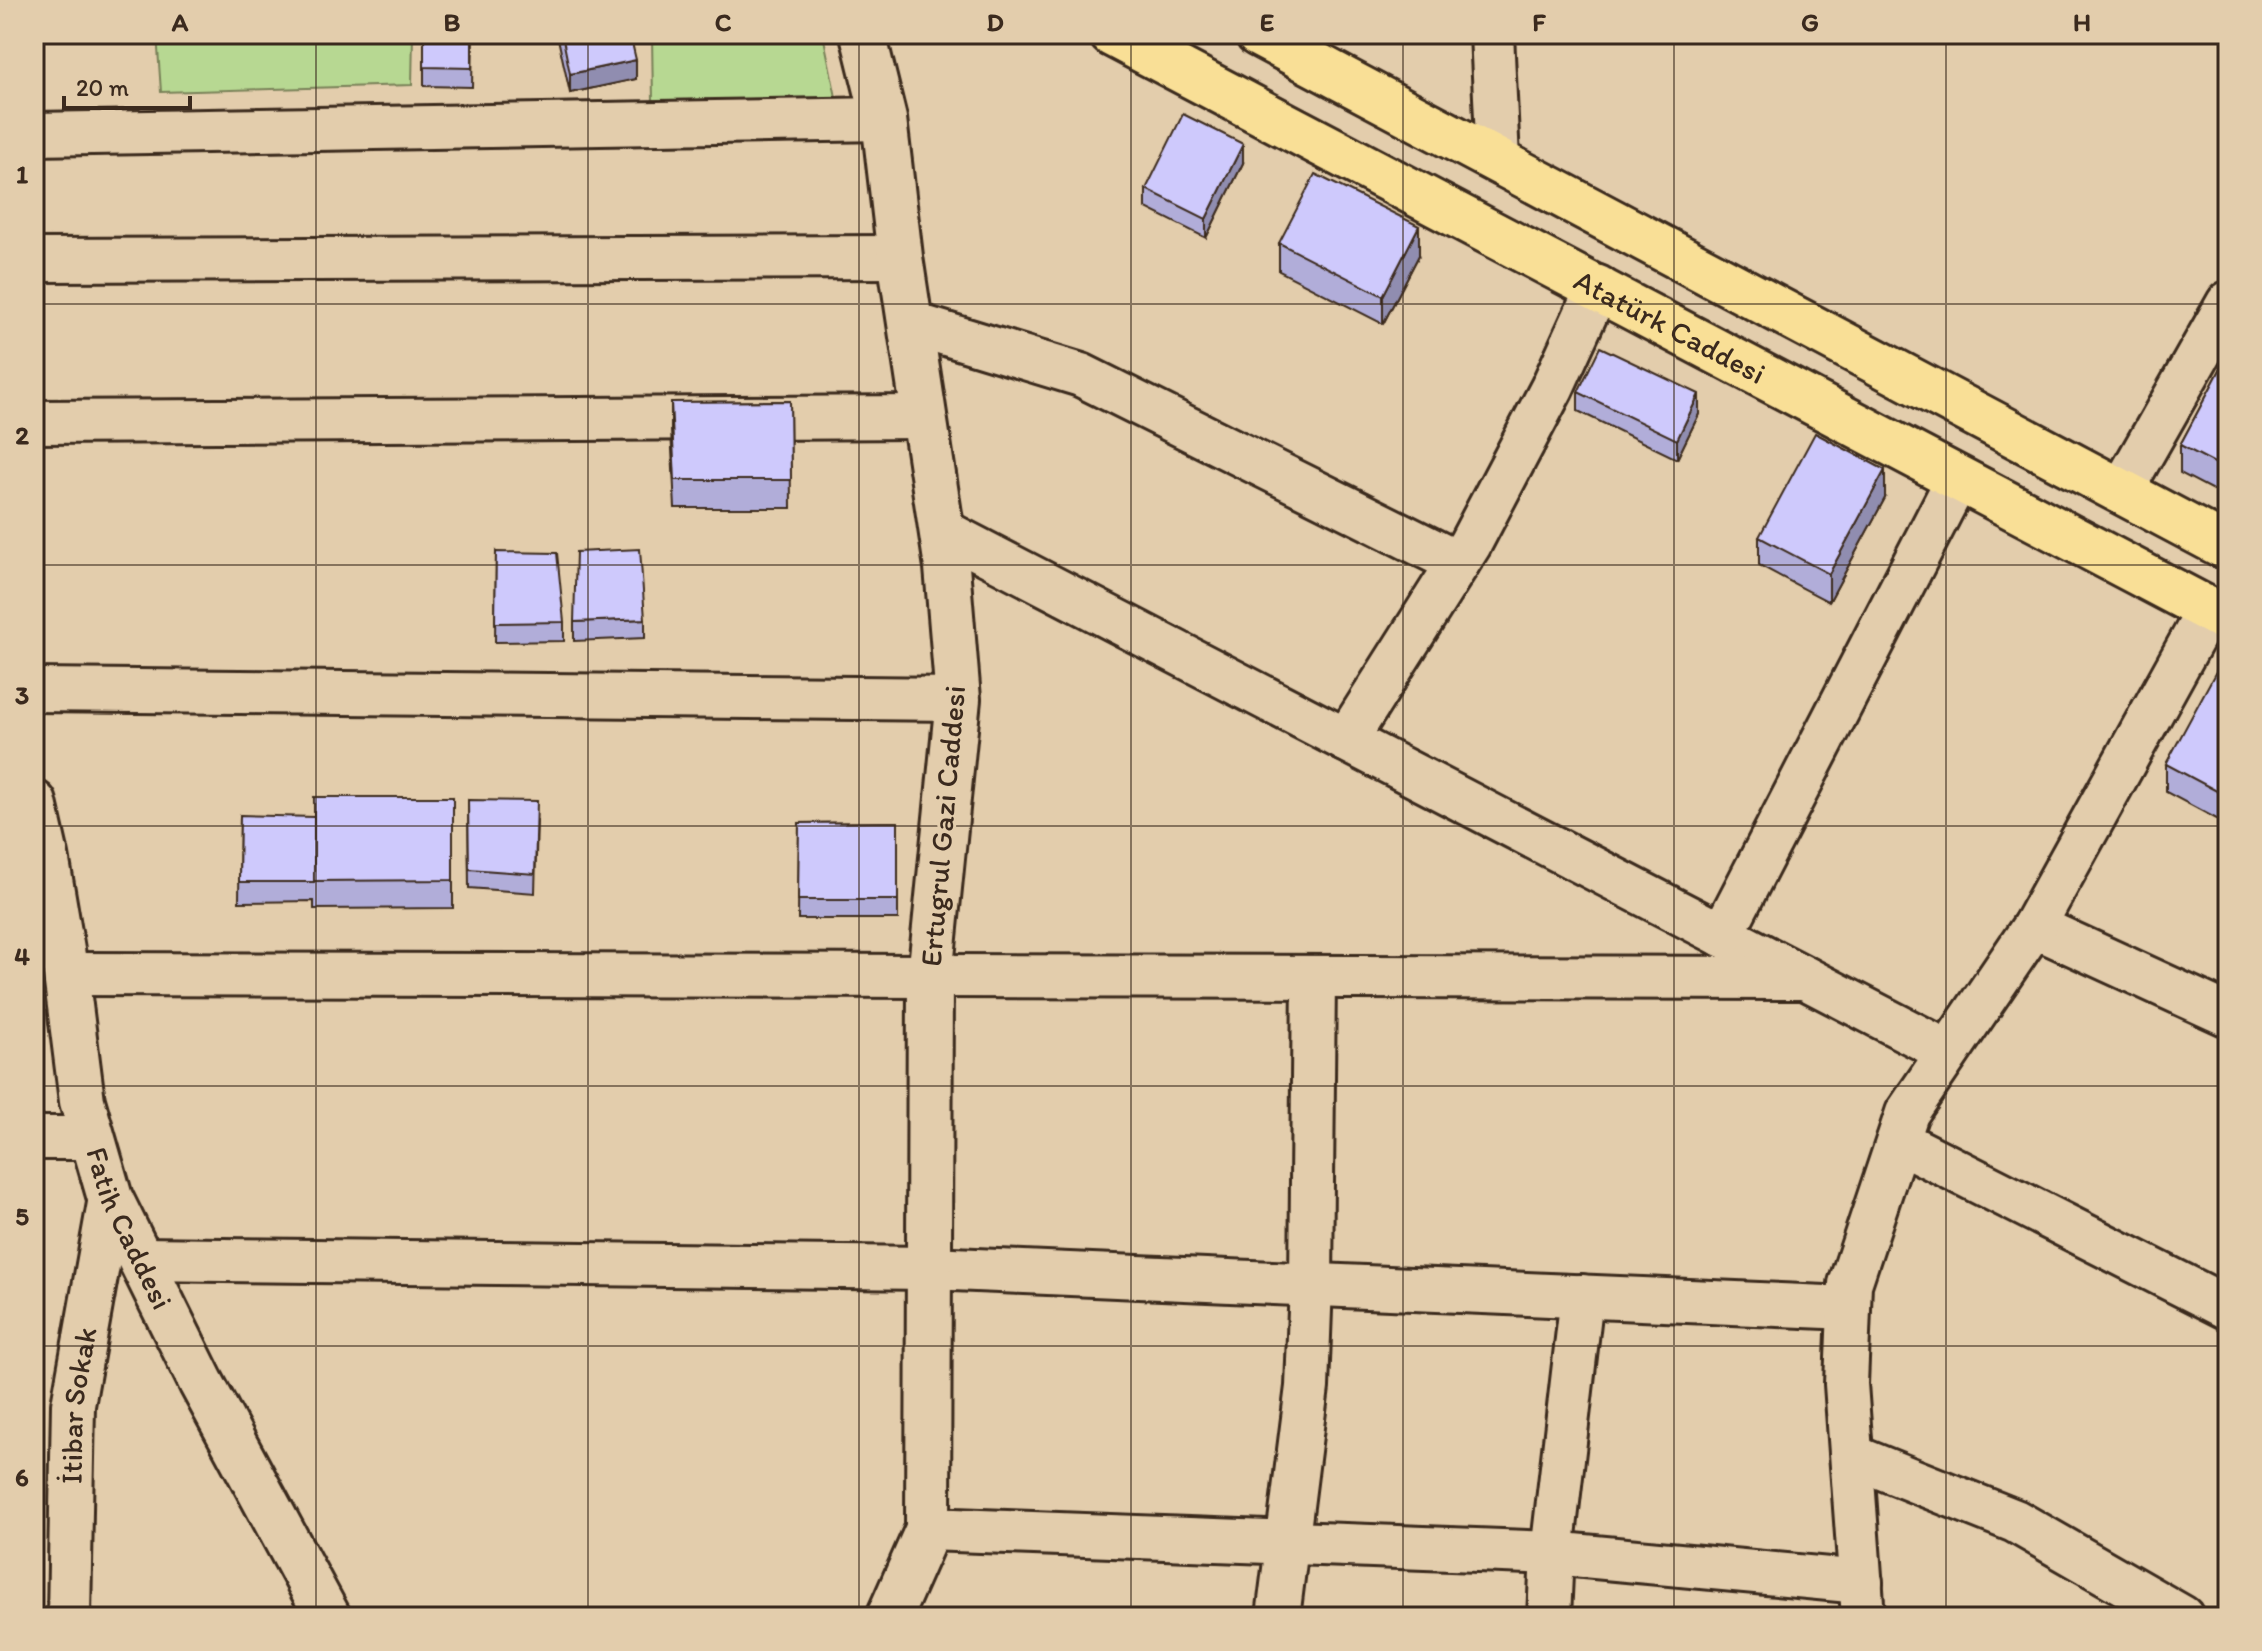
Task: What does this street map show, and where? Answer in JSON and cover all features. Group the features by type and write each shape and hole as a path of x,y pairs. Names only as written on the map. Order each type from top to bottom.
{"main road":[{"name":"Atatürk Caddesi","path":"1112,34 2218,614"},
{"path":"1258,34 2228,548"}],"street":[{"name":"Ertugrul Gazi Caddesi","path":"863,34 884,119 900,257 941,530 958,699 930,977 928,1529 889,1617"},
{"path":"1492,34 1498,160"},
{"path":"34,134 884,119"},
{"path":"34,260 900,257"},
{"path":"1346,740 1458,563 1552,388 1598,287"},
{"path":"2122,490 2228,303"},
{"path":"910,323 1081,375 1458,563"},
{"path":"34,422 923,417"},
{"path":"1722,935 1958,478"},
{"path":"941,530 1948,1052"},
{"path":"928,1529 1552,1553 1862,1599 1846,1384 1850,1284 1907,1113 2034,926 2218,614"},
{"path":"34,690 958,699"},
{"name":"Fatih Caddesi","path":"34,803 40,856 66,974 82,1101 110,1198 201,1382 328,1617"},
{"path":"2034,926 2228,1015"},
{"path":"66,974 1805,978"},
{"path":"1278,1617 1307,1387 1314,977"},
{"path":"34,1138 93,1138"},
{"path":"1898,1141 2228,1308"},
{"name":"İtibar Sokak","path":"69,1617 73,1405 110,1198"},
{"path":"140,1259 930,1268 1849,1308"},
{"path":"1549,1617 1552,1553 1582,1296"},
{"path":"1852,1456 2015,1521 2182,1617"}],"green space":[{"path":"157,34 413,34 412,85 161,92"},
{"path":"652,34 823,34 837,102 653,102"}],"building":[{"path":"424,34 472,34 472,68 424,67"},
{"path":"562,34 630,34 636,60 570,74"},
{"path":"1183,114 1243,144 1206,219 1146,189"},
{"path":"1315,174 1419,226 1383,296 1279,243"},
{"path":"1600,347 1699,394 1677,440 1578,392"},
{"path":"2228,355 2228,470 2180,445"},
{"path":"790,401 791,480 675,480 671,402"},
{"path":"1815,433 1885,470 1829,574 1759,537"},
{"path":"640,549 645,619 574,622 576,552"},
{"path":"496,552 557,553 564,622 495,623"},
{"path":"2226,653 2228,655 2228,797 2166,764"},
{"path":"314,797 453,797 453,880 314,881"},
{"path":"468,800 537,801 535,874 469,869"},
{"path":"240,815 314,817 314,882 239,882"},
{"path":"898,822 898,900 798,900 799,823"}]}
